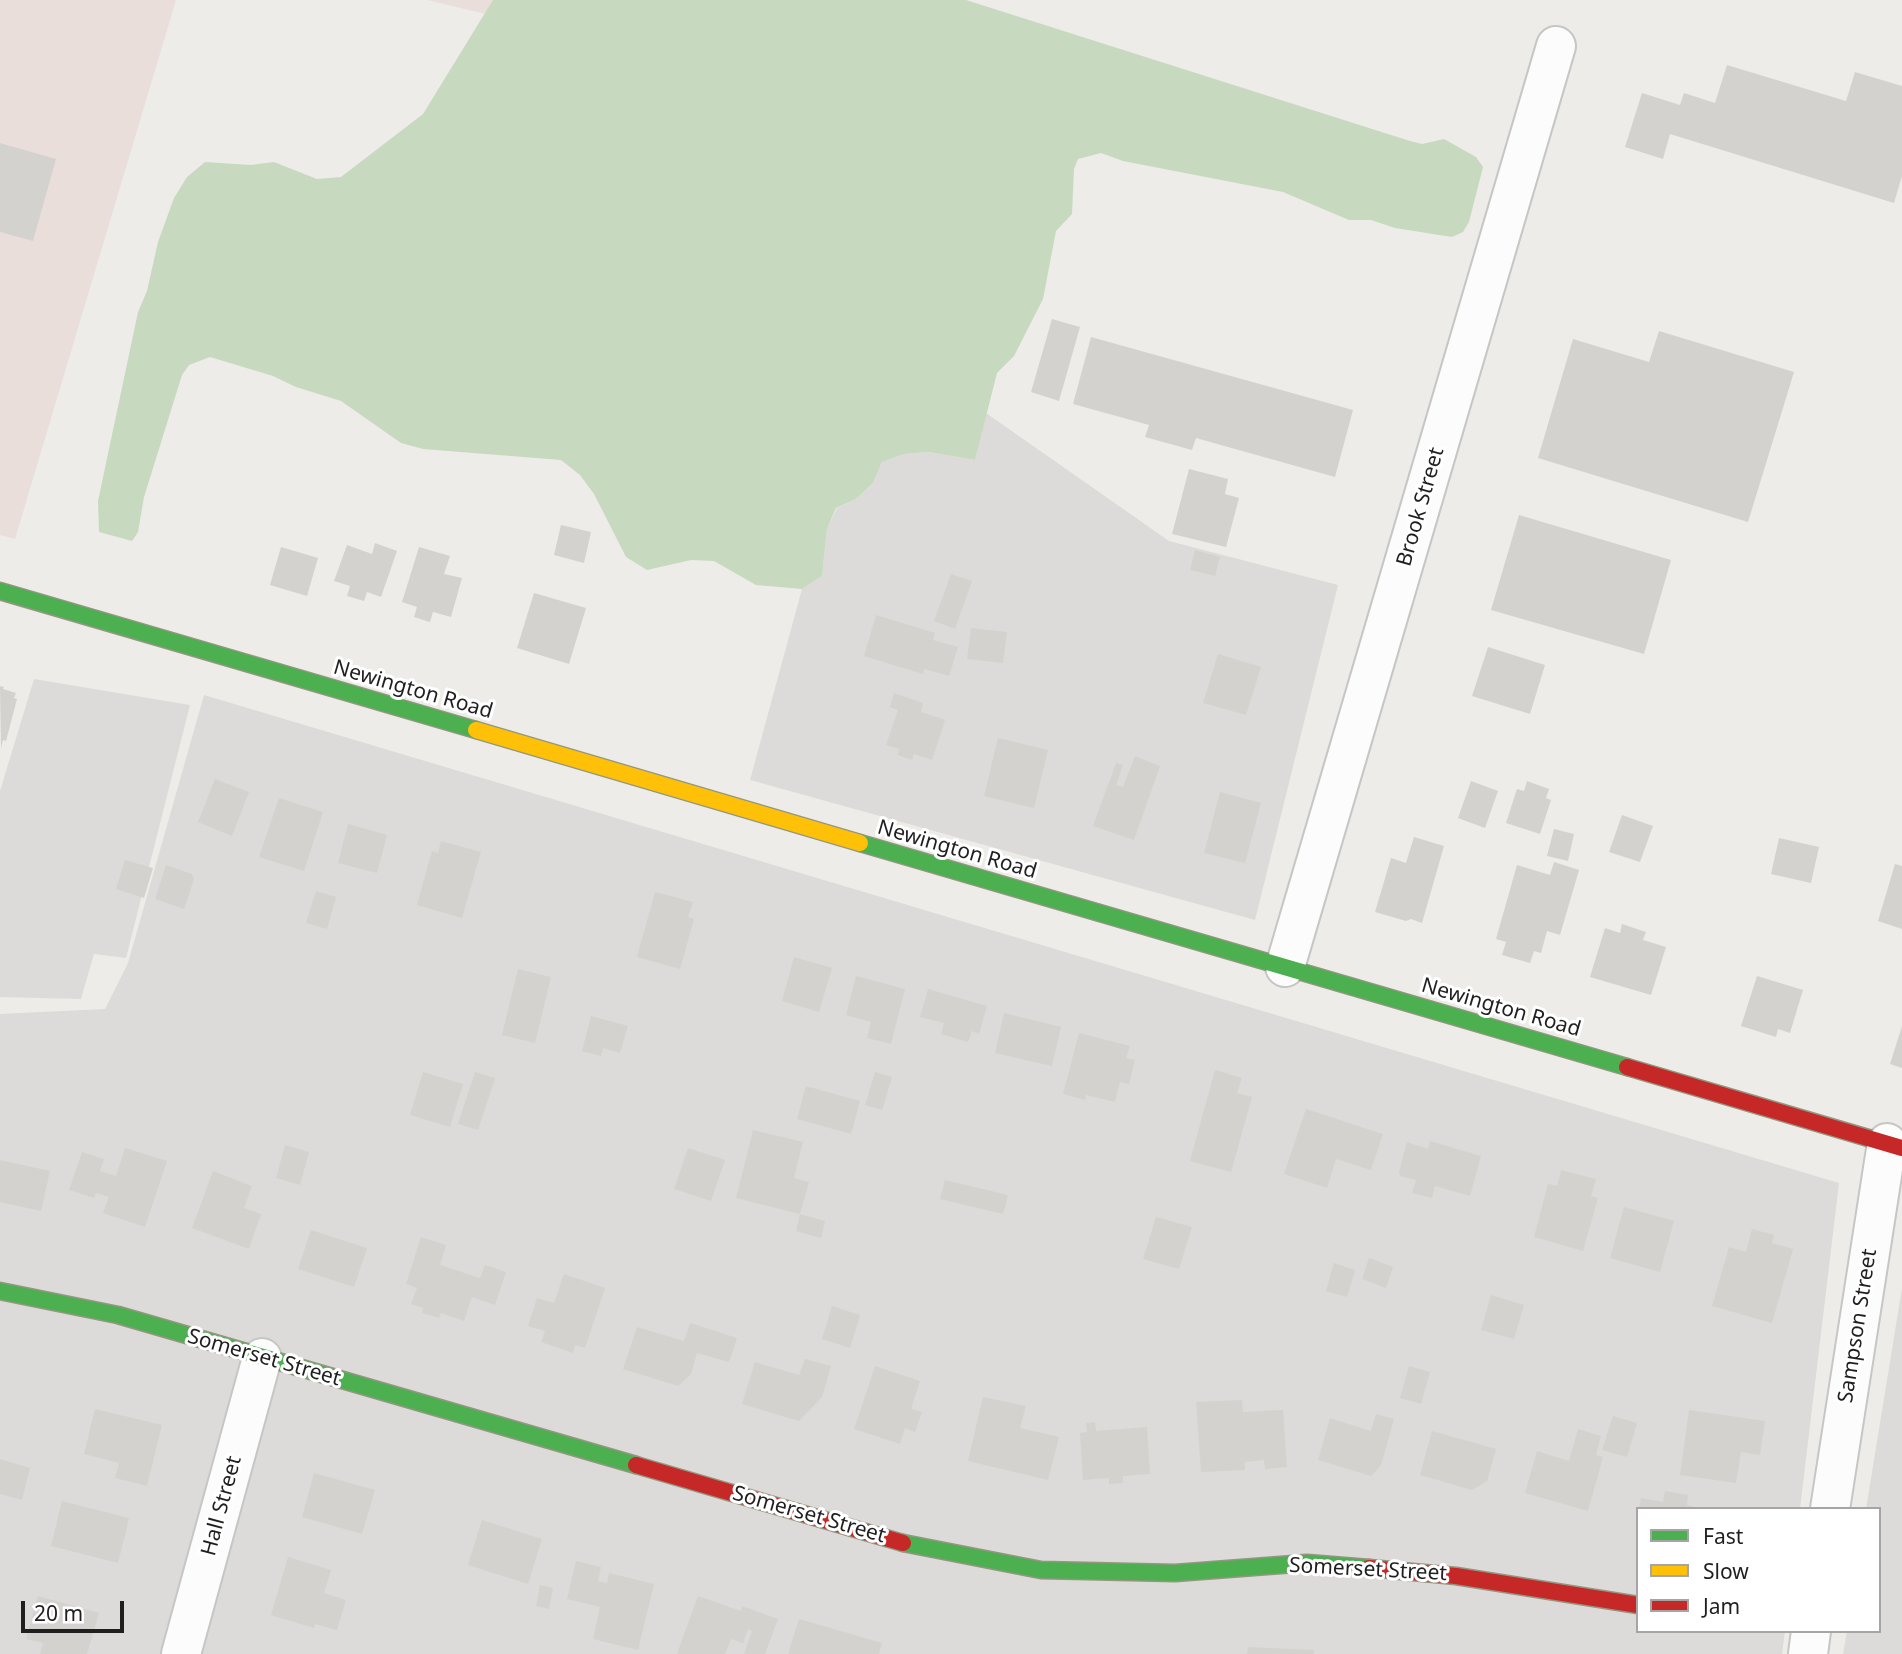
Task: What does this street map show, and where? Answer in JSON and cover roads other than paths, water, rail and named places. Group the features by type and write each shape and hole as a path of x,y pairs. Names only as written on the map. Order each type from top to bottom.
{"main road":[{"name":"Newington Road","path":"0,590 1894,1146"},
{"name":"Somerset Street","path":"0,1292 118,1315 915,1546 1041,1570 1175,1573 1307,1563 1456,1576 1636,1605"}],"street":[{"name":"Brook Street","path":"1285,967 1556,47"},
{"name":"Sampson Street","path":"1830,1507 1894,1146"},
{"name":"Hall Street","path":"181,1654 262,1358"}]}
